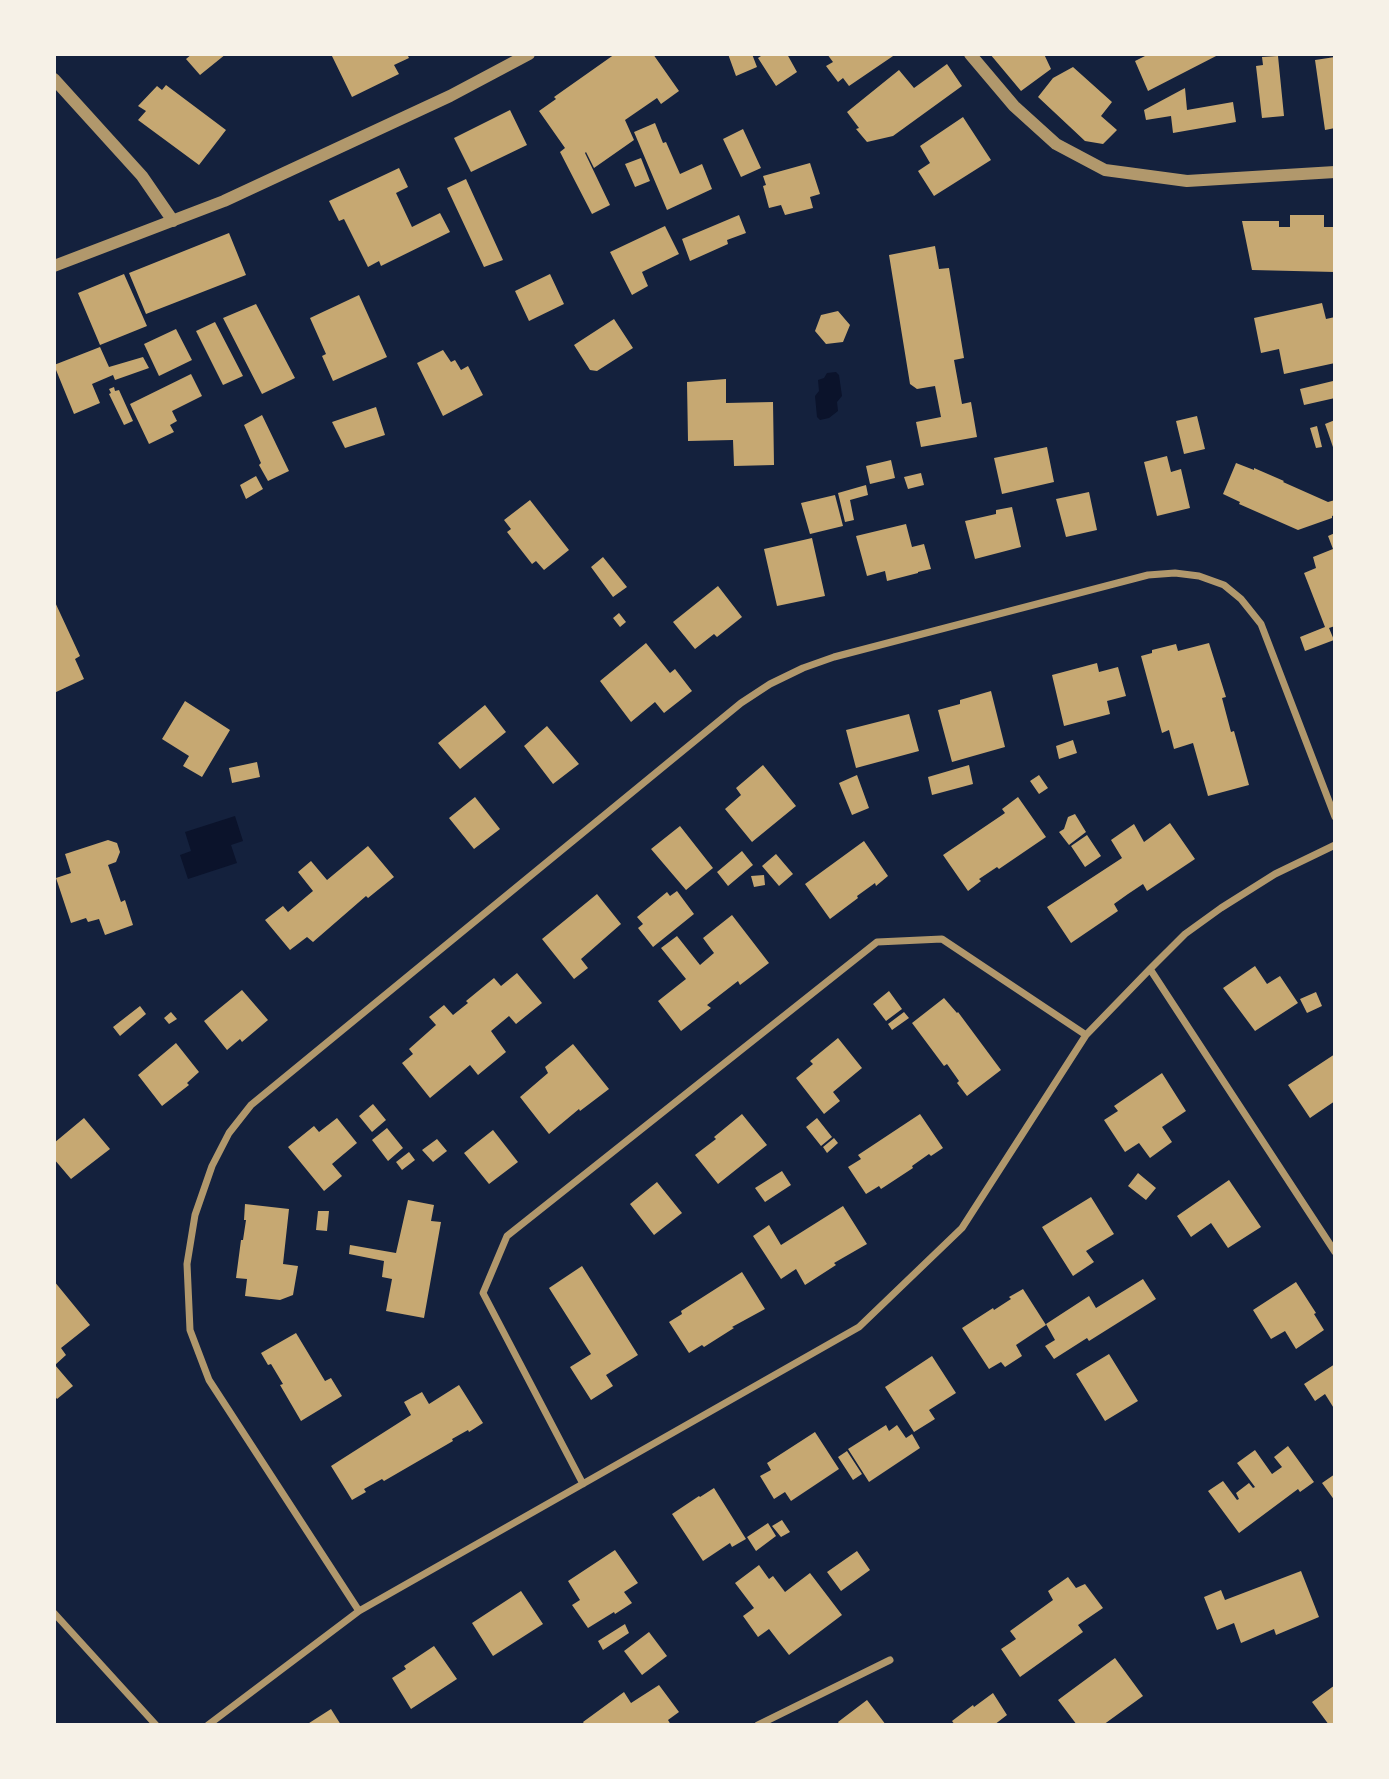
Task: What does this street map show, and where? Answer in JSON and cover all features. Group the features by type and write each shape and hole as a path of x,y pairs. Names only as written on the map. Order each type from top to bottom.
{"street":[{"path":"54,266 224,201 450,96 529,54"},
{"path":"970,54 1014,106 1056,144 1105,170 1187,181 1335,172"},
{"path":"54,79 142,176 173,221"},
{"path":"359,1611 209,1380 190,1330 187,1264 194,1215 212,1166 229,1133 251,1105 741,703 770,684 834,657 1148,575 1175,573 1199,576 1224,585 1241,599 1261,624 1335,817"},
{"path":"208,1725 359,1611 859,1327 962,1228 1086,1035 1150,969 1185,934 1221,908 1275,874 1335,845"},
{"path":"583,1484 483,1293 507,1236 877,942 942,939 1086,1035"},
{"path":"1150,969 1335,1252"},
{"path":"54,1613 156,1725"},
{"path":"758,1725 890,1660"}],"water":[{"path":"836,372 839,375 842,396 837,402 838,411 829,418 820,420 817,417 815,396 819,391 818,380 824,378 827,373"},
{"path":"235,816 243,841 231,845 237,863 188,879 180,855 191,851 185,832"}],"building":[{"path":"192,54 226,54 200,75 186,59"},
{"path":"331,54 407,54 409,58 394,65 399,74 352,97"},
{"path":"615,54 653,54 679,91 661,104 657,98 625,120 634,140 594,168 585,153 610,205 592,214 560,152 565,148 539,111 556,99 554,97"},
{"path":"728,54 752,54 757,67 736,76"},
{"path":"764,54 787,54 797,72 776,86 758,58"},
{"path":"827,54 896,54 849,86 843,78 838,82 826,66 833,62"},
{"path":"990,54 1044,54 1051,69 1021,91"},
{"path":"1149,54 1220,54 1148,91 1135,61"},
{"path":"1278,56 1284,116 1262,118 1256,66 1263,65 1262,57"},
{"path":"1335,57 1335,128 1325,130 1315,60"},
{"path":"947,64 962,86 893,136 867,142 856,129 859,128 847,112 899,70 914,88"},
{"path":"1073,67 1112,102 1101,116 1117,130 1103,144 1085,141 1038,97 1053,78"},
{"path":"166,85 226,130 199,165 138,120 146,111 138,106 157,86 162,90"},
{"path":"1185,88 1187,110 1233,102 1236,122 1173,133 1171,116 1146,120 1144,110"},
{"path":"510,110 527,145 471,172 454,138"},
{"path":"963,117 991,160 934,196 918,171 930,163 920,146"},
{"path":"655,123 680,174 702,164 712,189 667,210 634,132"},
{"path":"743,129 761,168 741,177 723,139"},
{"path":"641,158 650,181 635,187 625,164"},
{"path":"810,163 820,194 810,197 813,208 785,215 781,205 769,208 763,176"},
{"path":"399,168 408,187 396,193 412,227 440,213 450,232 381,266 379,261 368,267 344,219 339,221 329,201"},
{"path":"466,179 503,260 484,267 447,188"},
{"path":"739,215 746,233 727,240 728,244 690,261 682,239"},
{"path":"1290,215 1324,215 1324,227 1335,227 1335,272 1252,270 1242,221 1279,221 1279,227 1290,227"},
{"path":"665,226 679,254 642,272 648,286 632,295 610,252"},
{"path":"229,233 246,275 146,314 129,273"},
{"path":"935,246 939,269 949,268 964,358 954,360 962,404 971,402 977,437 921,447 916,422 941,417 935,386 917,389 910,384 889,255"},
{"path":"124,274 147,326 100,345 78,293"},
{"path":"550,274 564,304 529,321 515,291"},
{"path":"359,295 387,357 333,381 322,356 326,354 310,318"},
{"path":"1322,303 1326,319 1335,317 1335,363 1284,374 1279,349 1261,353 1254,318"},
{"path":"256,304 295,378 262,394 223,318"},
{"path":"838,311 850,325 843,342 826,344 815,331 821,315"},
{"path":"614,319 633,348 597,371 590,370 574,345"},
{"path":"215,322 243,376 223,385 196,331"},
{"path":"176,329 192,360 159,376 144,344"},
{"path":"100,347 109,367 143,357 149,368 115,380 113,375 92,384 100,403 74,414 54,365"},
{"path":"443,350 451,362 455,360 461,370 468,366 483,395 443,416 417,363"},
{"path":"191,374 202,396 172,411 177,421 170,425 174,432 149,444 130,404"},
{"path":"726,379 726,403 773,402 774,465 734,466 733,440 688,441 687,382"},
{"path":"1333,381 1335,398 1304,405 1300,389"},
{"path":"114,387 115,391 119,390 133,421 124,425 109,394 109,389"},
{"path":"376,407 385,435 345,448 332,422"},
{"path":"262,415 289,471 268,481 244,425"},
{"path":"1197,416 1205,449 1184,454 1176,421"},
{"path":"1335,420 1335,450 1334,450 1325,424"},
{"path":"1317,426 1322,447 1316,448 1310,428"},
{"path":"1047,447 1054,482 1002,494 994,458"},
{"path":"1167,456 1171,472 1181,469 1190,508 1157,516 1144,462"},
{"path":"891,460 895,478 870,484 866,466"},
{"path":"1236,463 1254,468 1328,502 1335,500 1335,515 1298,530 1239,504 1240,502 1223,494"},
{"path":"921,473 924,485 908,489 904,477"},
{"path":"256,476 263,489 246,499 240,485"},
{"path":"866,485 868,495 850,500 854,520 845,522 838,493"},
{"path":"1089,492 1097,530 1066,537 1056,499"},
{"path":"835,495 843,526 810,534 801,503"},
{"path":"530,500 569,550 544,570 536,561 532,564 507,532 511,529 504,520"},
{"path":"1012,507 1021,547 975,559 965,521 996,514 996,510"},
{"path":"906,524 912,547 924,544 931,569 887,581 885,571 867,576 856,536"},
{"path":"1335,533 1335,626 1329,628 1334,640 1305,651 1300,637 1325,627 1304,573 1316,568 1313,557 1333,549 1328,536"},
{"path":"812,538 825,596 777,606 764,549"},
{"path":"603,557 627,587 613,597 591,567"},
{"path":"718,586 742,617 717,637 714,634 695,649 673,622"},
{"path":"54,600 80,656 75,659 84,679 54,693"},
{"path":"619,613 626,622 620,627 613,618"},
{"path":"646,643 670,673 675,669 692,691 664,713 655,702 631,722 600,681"},
{"path":"1209,643 1226,697 1222,698 1231,732 1234,731 1249,785 1208,796 1193,743 1174,749 1169,730 1162,733 1141,656 1152,653 1152,650 1176,644 1178,651"},
{"path":"1097,663 1099,672 1118,667 1126,696 1107,701 1110,714 1064,726 1052,675"},
{"path":"991,691 1005,747 952,762 938,710"},
{"path":"185,701 230,730 202,777 183,766 189,756 162,739"},
{"path":"485,705 506,732 460,769 438,743"},
{"path":"909,714 919,751 856,768 846,730"},
{"path":"547,726 579,764 553,784 524,746"},
{"path":"1073,740 1077,753 1059,759 1056,746"},
{"path":"257,762 260,777 232,783 229,768"},
{"path":"763,765 796,806 752,842 725,809 741,795 736,788"},
{"path":"969,765 973,784 932,795 928,777"},
{"path":"857,775 869,808 852,815 839,783"},
{"path":"1039,775 1048,788 1039,794 1030,781"},
{"path":"475,797 500,829 474,849 449,818"},
{"path":"1018,797 1046,837 999,869 997,867 979,879 981,881 968,891 943,855 1005,813 1002,809"},
{"path":"1075,814 1086,832 1069,845 1059,832 1064,829 1068,817"},
{"path":"1170,823 1195,859 1147,891 1143,884 1128,894 1114,904 1118,911 1071,943 1047,907 1122,858 1111,840 1134,824 1144,842"},
{"path":"680,826 713,868 686,890 651,849"},
{"path":"1087,835 1101,856 1085,867 1071,846"},
{"path":"108,840 117,843 120,852 116,862 108,865 121,902 125,900 133,925 105,935 99,919 88,922 86,918 71,923 56,878 71,873 65,854"},
{"path":"864,841 888,876 857,896 858,898 830,919 805,884"},
{"path":"368,846 394,877 368,898 366,896 313,942 307,937 290,950 265,920 283,906 288,912 313,891 298,872 311,861 327,880"},
{"path":"742,851 753,865 728,886 717,872"},
{"path":"776,854 793,874 779,886 762,866"},
{"path":"764,875 765,885 754,887 751,876"},
{"path":"677,891 694,914 653,947 638,928 643,924 637,917 667,892 670,896"},
{"path":"597,894 621,924 581,959 588,968 574,979 542,939"},
{"path":"732,915 769,963 740,985 738,981 707,1005 711,1008 681,1031 658,1001 686,979 661,948 677,936 700,965 714,953 703,938"},
{"path":"1255,966 1267,984 1280,976 1298,1003 1255,1031 1223,988"},
{"path":"517,973 542,1003 516,1024 509,1016 491,1031 506,1052 478,1075 470,1065 430,1098 402,1063 413,1054 409,1049 436,1025 429,1017 444,1005 453,1015 494,978 501,986"},
{"path":"242,990 268,1020 242,1042 240,1039 227,1050 204,1021"},
{"path":"889,991 902,1009 886,1021 873,1004"},
{"path":"1316,992 1322,1006 1307,1013 1300,999"},
{"path":"944,998 958,1012 1001,1070 967,1096 947,1064 944,1066 912,1023"},
{"path":"140,1006 146,1014 120,1036 113,1027"},
{"path":"171,1012 177,1019 169,1024 164,1018"},
{"path":"904,1012 909,1018 892,1030 888,1024"},
{"path":"838,1038 862,1068 833,1092 840,1101 824,1114 796,1078 813,1064 810,1061"},
{"path":"176,1043 199,1072 187,1083 189,1085 162,1106 138,1075"},
{"path":"573,1044 609,1089 549,1134 520,1097 548,1073 545,1067"},
{"path":"1335,1054 1335,1101 1310,1118 1288,1085"},
{"path":"1162,1073 1186,1111 1162,1127 1172,1142 1150,1158 1139,1143 1125,1152 1104,1120 1118,1111 1114,1106"},
{"path":"373,1104 386,1120 372,1132 359,1116"},
{"path":"742,1114 767,1145 718,1184 695,1155"},
{"path":"920,1114 943,1148 931,1156 929,1154 881,1189 879,1186 866,1194 848,1167 861,1159 858,1155"},
{"path":"84,1118 110,1149 71,1179 54,1159 54,1143"},
{"path":"337,1118 357,1143 332,1164 342,1176 324,1191 288,1147 314,1126 319,1132"},
{"path":"817,1118 832,1137 821,1146 806,1127"},
{"path":"387,1128 403,1148 388,1161 372,1140"},
{"path":"493,1130 518,1162 489,1184 464,1153"},
{"path":"834,1138 838,1143 827,1153 823,1147"},
{"path":"437,1139 447,1151 433,1162 422,1150"},
{"path":"409,1152 415,1160 402,1170 396,1162"},
{"path":"782,1171 791,1185 765,1202 755,1188"},
{"path":"1138,1173 1156,1188 1146,1200 1128,1186"},
{"path":"1229,1180 1261,1227 1228,1248 1211,1223 1191,1237 1177,1216"},
{"path":"657,1182 682,1213 654,1235 630,1204"},
{"path":"1091,1197 1114,1234 1086,1251 1094,1262 1073,1276 1042,1227"},
{"path":"408,1200 434,1205 431,1221 441,1222 424,1318 386,1311 392,1279 382,1277 384,1261 349,1254 350,1245 396,1253"},
{"path":"245,1204 289,1209 283,1264 298,1266 293,1295 280,1300 245,1296 247,1279 236,1278 246,1220"},
{"path":"843,1206 867,1244 834,1263 836,1265 805,1285 796,1269 781,1279 753,1236 769,1225 781,1245"},
{"path":"318,1211 329,1211 327,1231 316,1230"},
{"path":"582,1266 638,1355 606,1375 613,1386 591,1400 570,1367 591,1354 549,1288"},
{"path":"742,1272 765,1309 732,1327 734,1328 704,1347 702,1345 689,1353 669,1322 682,1314 681,1311"},
{"path":"1143,1279 1156,1299 1089,1341 1087,1338 1054,1359 1045,1346 1055,1340 1046,1324 1089,1296 1096,1308"},
{"path":"54,1281 90,1325 61,1348 66,1355 55,1365 73,1386 57,1399 54,1395"},
{"path":"1296,1282 1324,1330 1296,1349 1285,1331 1271,1339 1253,1310"},
{"path":"1023,1289 1046,1325 1016,1345 1022,1356 1005,1367 1001,1362 989,1369 962,1328"},
{"path":"296,1333 325,1381 331,1378 342,1396 301,1421 280,1385 283,1384 261,1353"},
{"path":"1109,1354 1138,1401 1105,1421 1076,1374"},
{"path":"932,1356 956,1393 929,1410 935,1419 914,1432 885,1387"},
{"path":"1335,1364 1335,1410 1325,1394 1315,1401 1304,1384"},
{"path":"459,1385 483,1423 384,1481 382,1479 364,1489 366,1492 352,1500 331,1466 411,1415 404,1402 422,1392 429,1404"},
{"path":"886,1425 889,1431 897,1425 906,1438 912,1434 920,1448 869,1482 848,1449"},
{"path":"815,1432 839,1469 791,1501 785,1492 774,1499 760,1476 771,1470 767,1463"},
{"path":"1288,1446 1314,1482 1300,1492 1298,1489 1239,1533 1208,1491 1223,1481 1237,1500 1239,1499 1236,1493 1249,1483 1255,1487 1237,1463 1255,1450 1272,1474 1282,1467 1274,1457"},
{"path":"847,1451 862,1474 853,1480 838,1457"},
{"path":"1335,1474 1335,1501 1322,1483"},
{"path":"714,1488 746,1539 732,1547 730,1543 703,1561 672,1514"},
{"path":"782,1520 790,1532 781,1537 772,1526"},
{"path":"768,1523 776,1536 756,1551 747,1537"},
{"path":"615,1550 638,1583 624,1592 632,1603 588,1628 572,1605 580,1600 568,1581"},
{"path":"857,1551 870,1570 841,1591 827,1572"},
{"path":"759,1565 769,1579 773,1576 785,1592 810,1573 842,1615 789,1655 769,1629 758,1637 743,1616 754,1608 735,1583"},
{"path":"1301,1571 1319,1617 1276,1635 1274,1629 1241,1643 1234,1623 1217,1630 1204,1597 1221,1590 1225,1600"},
{"path":"1068,1577 1076,1588 1085,1584 1103,1608 1078,1625 1083,1632 1020,1677 1001,1649 1016,1639 1010,1631 1053,1600 1048,1591"},
{"path":"521,1591 543,1624 493,1656 472,1623"},
{"path":"625,1624 629,1633 603,1650 598,1641"},
{"path":"649,1632 667,1656 642,1675 624,1651"},
{"path":"434,1646 457,1679 411,1709 392,1678 406,1669 404,1666"},
{"path":"1115,1658 1143,1696 1103,1725 1077,1725 1058,1700"},
{"path":"659,1685 679,1712 668,1720 671,1725 585,1725 583,1722 624,1692 631,1703"},
{"path":"1335,1685 1335,1725 1329,1725 1312,1702"},
{"path":"993,1693 1007,1715 994,1725 955,1725 952,1721"},
{"path":"867,1700 886,1725 840,1725 838,1722"},
{"path":"331,1709 341,1725 306,1725"}]}
